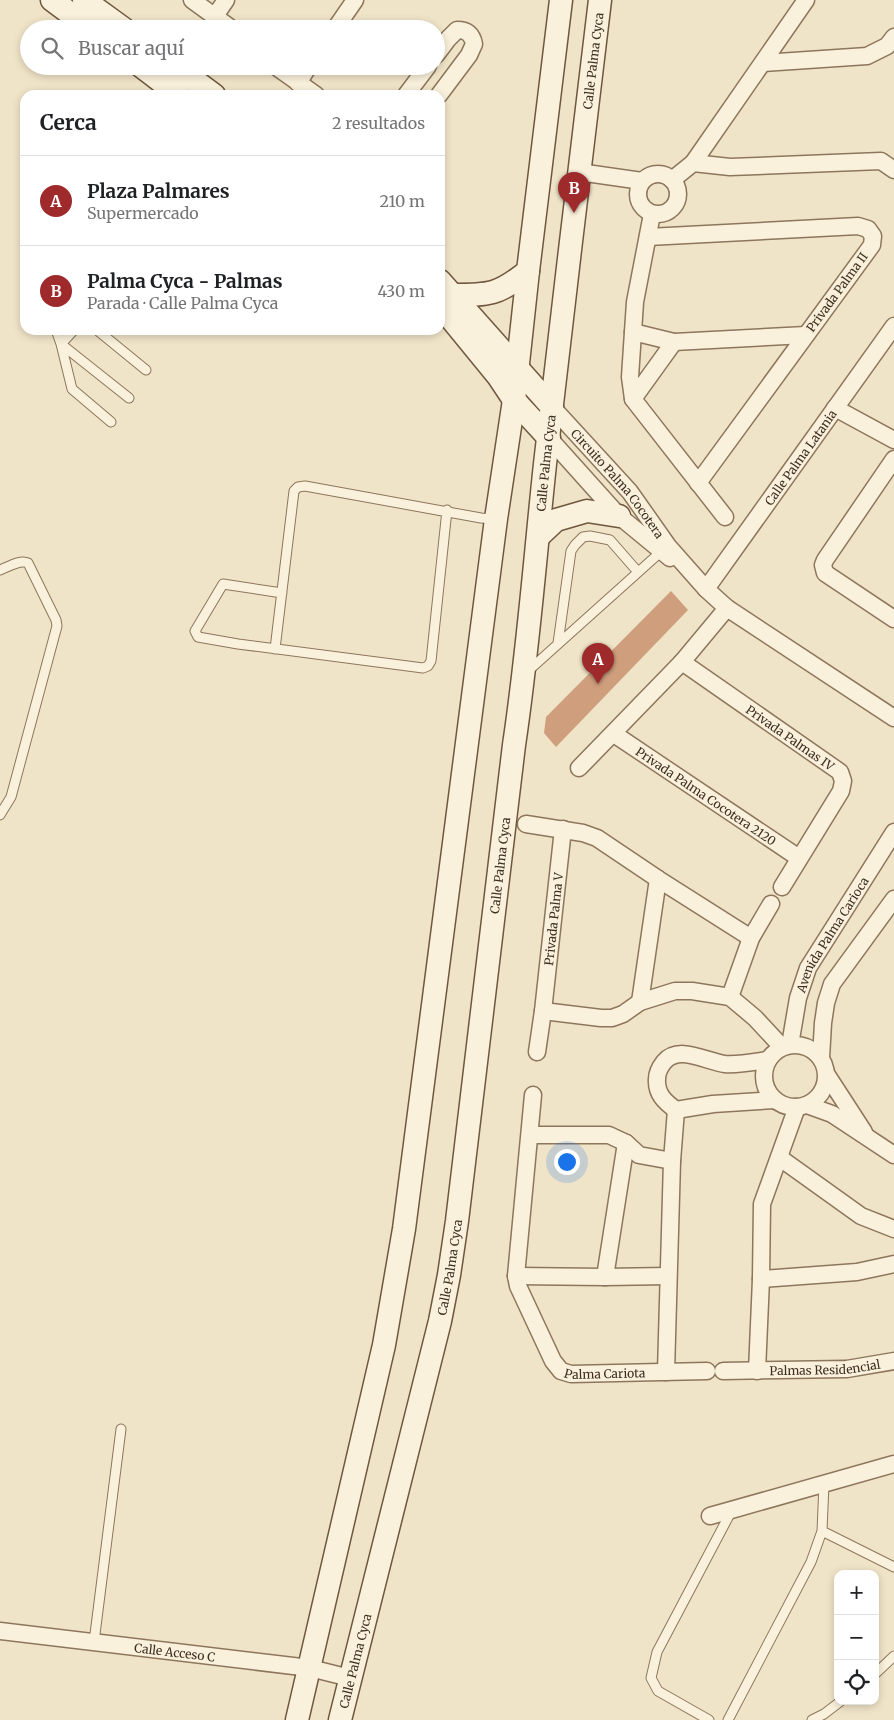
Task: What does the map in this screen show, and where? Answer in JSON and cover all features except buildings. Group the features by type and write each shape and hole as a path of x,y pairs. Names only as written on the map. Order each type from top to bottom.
{"street":[{"path":"52,0 79,20"},
{"path":"84,0 112,20"},
{"path":"192,0 220,20"},
{"path":"215,16 226,0"},
{"path":"341,20 355,0"},
{"path":"297,1720 396,1286 496,519 518,370 561,0"},
{"name":"Calle Palma Cyca","path":"340,1720 440,1321 458,1221 514,745 525,674 552,407 600,0"},
{"path":"672,180 693,163 806,0"},
{"path":"443,90 474,44 473,37 463,30 457,30 445,43"},
{"path":"763,63 867,56 887,46 894,37"},
{"path":"153,75 173,90"},
{"path":"187,75 207,90"},
{"path":"287,75 308,90"},
{"path":"298,83 303,75"},
{"path":"410,90 421,75"},
{"path":"693,163 730,168 881,161 894,170"},
{"path":"651,174 663,174 672,180 678,189 678,200 672,209 662,214 652,214 638,202 639,187 651,174"},
{"path":"578,176 606,184 639,187"},
{"path":"652,214 635,302 630,377 634,399 725,517"},
{"name":"Privada Palma II","path":"648,238 858,226 868,229 873,236 872,245 698,483"},
{"path":"445,294 494,293 512,284 528,271"},
{"name":"Circuito Palma Cocotera","path":"445,295 518,370 630,492 664,549"},
{"name":"Circuito Palma Cocotera","path":"445,296 514,400 619,516 664,549 728,608 894,718"},
{"name":"Calle Palma Latania","path":"706,589 894,326"},
{"path":"633,332 674,342 806,335"},
{"path":"634,399 674,342"},
{"path":"835,408 894,440"},
{"path":"894,459 825,560 824,565 825,573 894,619"},
{"path":"539,536 556,520 587,510 619,516"},
{"path":"579,768 682,662 728,608"},
{"name":"Privada Palmas IV","path":"682,662 840,772 844,781 841,791 782,887"},
{"name":"Privada Palma Cocotera 2120","path":"614,734 799,858"},
{"path":"526,824 562,829 597,838 751,938"},
{"name":"Privada Palma V","path":"537,1052 562,829"},
{"name":"Avenida Palma Carioca","path":"778,1051 808,968 894,832"},
{"path":"640,1002 658,879"},
{"name":"Avenida Palma Carioca","path":"821,1058 823,1022 832,984 894,899"},
{"path":"730,997 751,938 771,904"},
{"path":"543,1011 612,1018 623,1014 640,1002 675,991 730,997 755,1018 778,1051"},
{"path":"666,1372 672,1161 676,1117 662,1100 656,1080 660,1068 666,1059 677,1054 694,1055 711,1062 727,1064 802,1045 813,1050 821,1058 827,1075 868,1138"},
{"path":"778,1051 763,1074 766,1088 775,1100 785,1106 802,1106 832,1114 894,1155"},
{"path":"802,1106 818,1098 824,1088 827,1075"},
{"name":"Palma Cariota","path":"533,1095 516,1276 518,1286 553,1360 561,1371 571,1374 715,1371"},
{"path":"676,1117 713,1104 775,1100"},
{"name":"Palmas Residencial","path":"757,1371 762,1204 802,1106"},
{"path":"530,1135 609,1135 626,1143 639,1155 672,1161"},
{"path":"605,1277 626,1143"},
{"path":"780,1158 861,1216 894,1229"},
{"path":"761,1279 857,1272 894,1264"},
{"path":"516,1276 668,1276"},
{"name":"Palmas Residencial","path":"715,1371 847,1369 894,1362"},
{"path":"710,1516 894,1464"},
{"name":"Calle Acceso C","path":"0,1631 310,1668 350,1678"}],"lane":[{"path":"58,335 72,389 111,422"},
{"path":"61,344 69,335"},
{"path":"103,335 146,370"},
{"path":"61,344 129,398"},
{"path":"274,649 294,491 298,487 305,486 447,510 481,518 496,519"},
{"path":"282,593 223,584 195,631 198,637 274,649 423,668 428,666 431,661 447,510"},
{"path":"558,643 571,552 583,537 590,536 610,540 638,572"},
{"path":"525,674 664,549"},
{"path":"0,570 21,562 25,561 28,563 56,620 57,626 11,797 0,815"},
{"path":"94,1642 121,1429"},
{"path":"728,1720 811,1562 822,1531 824,1484"},
{"path":"708,1720 658,1691 651,1678 657,1652 732,1510"},
{"path":"822,1531 894,1567"},
{"path":"879,1670 894,1656"},
{"path":"812,1720 836,1705"}],"place":[{"name":"Palma Cyca - Palmas","path":"574,213"},
{"name":"Plaza Palmares","path":"598,684"}]}
